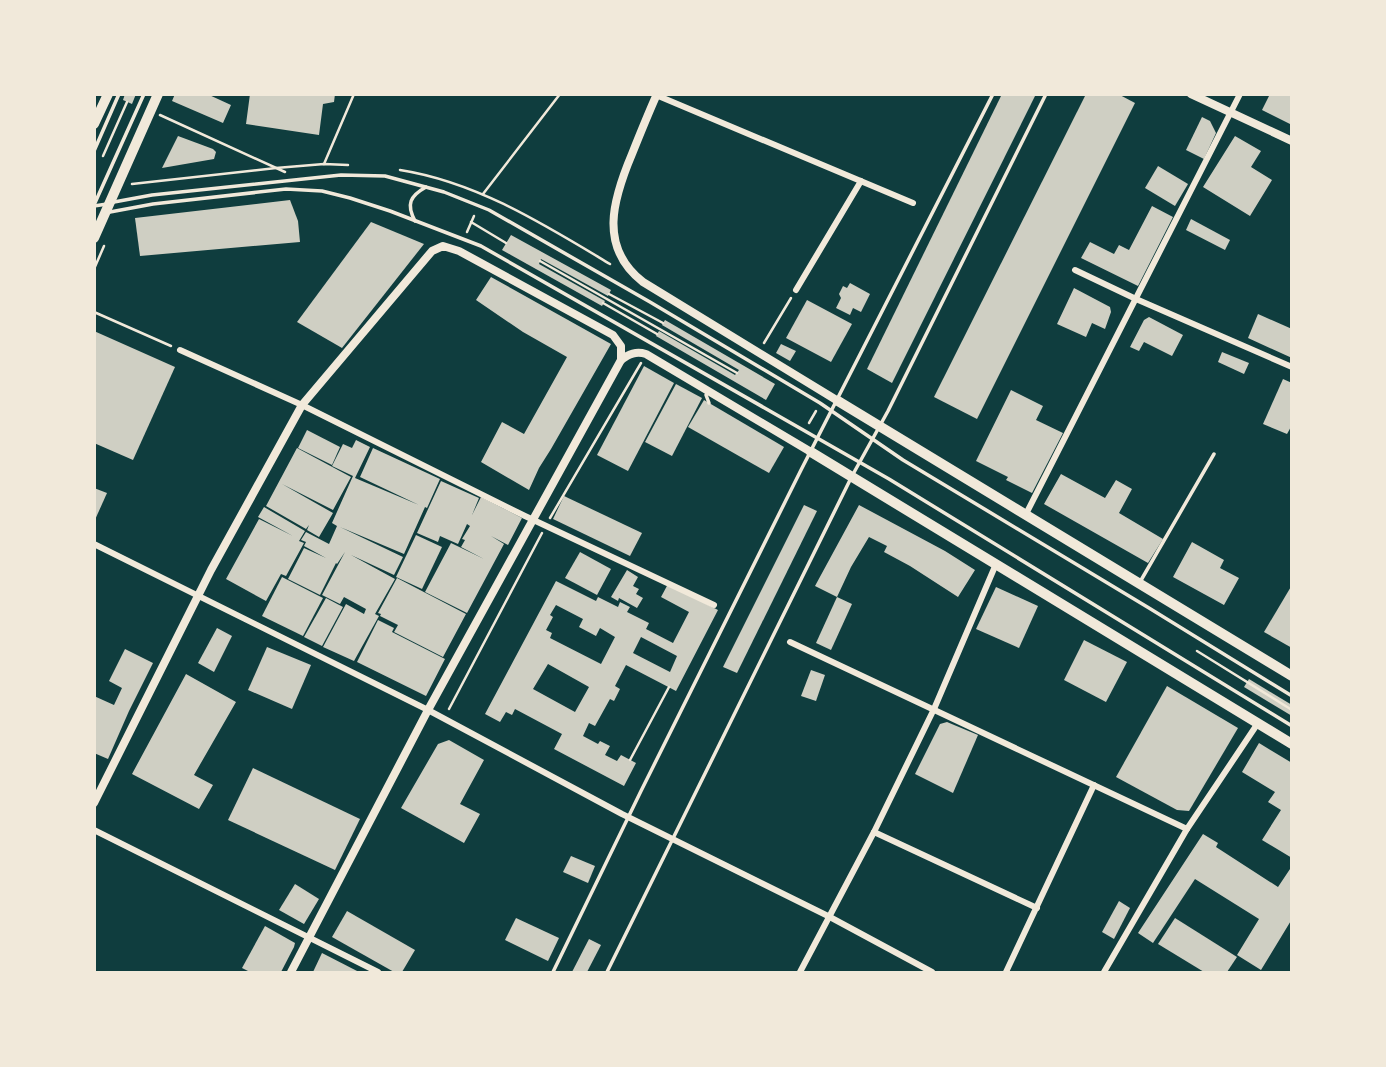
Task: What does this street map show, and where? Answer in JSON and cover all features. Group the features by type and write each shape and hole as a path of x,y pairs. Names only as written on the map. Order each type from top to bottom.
{"main road":[{"path":"100,241 103,210 158,94"},
{"path":"94,124 106,95"},
{"path":"835,406 879,426 1292,676"},
{"path":"811,452 1292,744"}],"street":[{"path":"1191,94 1292,141"},
{"path":"1026,514 1240,94"},
{"path":"835,406 758,352 634,275 616,243 613,214 620,184 656,95 913,203"},
{"path":"796,290 861,181"},
{"path":"94,803 211,570 302,405 432,251 446,246 459,251 613,335 621,346 621,360"},
{"path":"1075,271 1292,367"},
{"path":"180,350 302,405 546,526 714,605"},
{"path":"291,972 428,710 621,360 631,353 642,352 811,452"},
{"path":"94,544 428,710 629,817 828,916 932,972"},
{"path":"800,972 874,832 934,709 996,564"},
{"path":"790,642 1187,829"},
{"path":"1104,972 1187,829 1258,723"},
{"path":"1006,972 1094,785"},
{"path":"94,830 378,972"},
{"path":"874,832 1037,908"}],"lane":[{"path":"101,155 119,94"},
{"path":"144,94 94,205 103,210 286,190 322,191 390,211 481,246 859,462 1292,726"},
{"path":"554,972 811,452 993,94"},
{"path":"607,972 859,462 1046,94"},
{"path":"103,210 152,195 341,175 385,176 444,192 489,210 835,406 872,439 933,478 1292,696"},
{"path":"415,221 411,202 413,196 426,187"},
{"path":"709,391 706,395 709,403"},
{"path":"1139,583 1214,453"}],"path":[{"path":"324,164 354,94"},
{"path":"483,194 560,94"},
{"path":"101,155 127,102"},
{"path":"150,111 301,179"},
{"path":"130,184 276,168 348,165"},
{"path":"395,169 483,194 552,229 610,264"},
{"path":"466,234 474,216"},
{"path":"471,222 506,243"},
{"path":"94,269 100,241"},
{"path":"540,261 737,373"},
{"path":"758,352 796,290"},
{"path":"609,294 663,323"},
{"path":"603,303 657,334"},
{"path":"632,320 638,310"},
{"path":"94,312 180,350"},
{"path":"444,719 546,526 644,358"},
{"path":"808,424 817,408"},
{"path":"1197,652 1292,710"},
{"path":"630,760 668,687"}],"building":[{"path":"125,94 136,94 132,104 123,100"},
{"path":"175,94 207,94 231,105 223,123 172,101"},
{"path":"250,94 335,94 334,102 323,104 319,135 246,124"},
{"path":"1002,94 1036,94 892,383 867,369"},
{"path":"1086,94 1118,94 1135,103 977,419 934,397"},
{"path":"1270,94 1292,94 1292,125 1262,110"},
{"path":"1202,117 1210,121 1216,133 1204,159 1186,150"},
{"path":"178,136 213,149 216,152 214,159 162,168"},
{"path":"1235,136 1261,151 1251,167 1272,180 1250,216 1203,187"},
{"path":"1158,166 1188,184 1175,206 1145,188"},
{"path":"290,200 298,221 300,242 140,256 135,218"},
{"path":"1152,206 1173,217 1138,286 1081,258 1090,242 1114,254 1119,245 1129,250"},
{"path":"1191,219 1230,240 1225,250 1186,230"},
{"path":"371,222 424,244 342,348 297,322"},
{"path":"511,235 611,290 608,296 541,259 539,264 605,301 602,306 502,250"},
{"path":"491,277 611,344 529,490 481,462 502,422 524,434 567,357 523,332 476,300"},
{"path":"850,283 870,294 861,312 853,308 850,315 836,308 843,286 847,288"},
{"path":"1074,288 1110,307 1105,329 1092,323 1086,337 1057,324"},
{"path":"807,300 852,324 831,362 786,338"},
{"path":"1258,314 1292,329 1292,358 1248,338"},
{"path":"1149,317 1183,335 1172,356 1144,342 1139,351 1130,347 1144,320"},
{"path":"665,320 775,384 766,400 656,336 659,331 735,375 739,370 662,325"},
{"path":"94,331 175,367 133,460 94,443"},
{"path":"781,344 796,351 790,361 776,353"},
{"path":"1222,352 1249,363 1244,374 1218,362"},
{"path":"644,366 674,383 628,471 597,455"},
{"path":"1283,379 1292,383 1292,425 1287,434 1263,424"},
{"path":"676,384 702,398 672,456 645,442"},
{"path":"1011,390 1043,406 1036,420 1063,433 1032,493 976,461"},
{"path":"704,400 784,447 769,473 688,427"},
{"path":"307,430 340,447 332,465 298,448"},
{"path":"356,440 370,447 355,478 419,505 360,477 373,448 440,479 404,554 340,527 403,557 394,575 351,555 395,579 375,614 379,616 354,661 323,647 346,604 364,614 366,609 344,597 340,604 322,595 345,552 336,563 320,595 288,579 304,548 326,558 304,546 306,542 301,540 306,532 329,544 337,526 332,523 353,476 332,466 343,444 352,448"},
{"path":"297,448 351,477 333,510 282,484 333,513 319,537 307,530 309,525 306,529 266,506"},
{"path":"1061,474 1105,498 1116,480 1132,489 1119,513 1163,539 1148,563 1044,504"},
{"path":"441,481 479,498 472,515 481,497 522,518 508,545 491,536 504,544 467,613 425,592 451,543 484,559 461,547 465,540 462,539 470,526 467,524 458,544 440,536 438,542 417,533"},
{"path":"94,488 107,493 94,522"},
{"path":"564,496 642,533 630,556 553,519"},
{"path":"804,505 817,511 737,673 723,667"},
{"path":"859,505 975,570 958,597 884,552 887,546 869,537 837,597 815,586"},
{"path":"264,507 305,531 299,541 304,543 286,576 281,574 266,601 226,579 259,519 293,536 258,517"},
{"path":"416,535 442,547 422,589 396,577"},
{"path":"1192,542 1224,560 1220,568 1239,578 1224,605 1173,577"},
{"path":"580,552 611,569 597,595 565,578"},
{"path":"627,570 638,577 633,586 639,589 636,594 643,598 637,608 619,598 618,601 611,597"},
{"path":"282,577 323,598 303,636 262,616"},
{"path":"397,578 466,614 443,657 394,632 398,625 378,613"},
{"path":"556,581 596,601 598,597 618,607 620,602 630,607 627,612 649,623 646,629 673,643 689,612 661,597 668,584 718,610 676,691 626,665 615,686 620,689 614,701 610,699 595,726 589,723 583,736 598,744 600,741 610,746 605,755 617,761 621,755 636,763 624,786 554,749 562,734 515,709 512,715 506,712 500,722 485,714","holes":["556,605 583,619 579,627 596,636 600,628 615,637 601,664 550,638 552,633 546,630","641,637 677,656 670,672 633,653","548,664 589,687 575,712 533,689"]},
{"path":"1292,585 1292,648 1264,632"},
{"path":"996,587 1038,606 1019,648 976,629"},
{"path":"837,597 852,604 831,650 816,643"},
{"path":"326,598 343,607 322,646 304,637"},
{"path":"378,620 394,628 392,632 445,659 426,696 357,662"},
{"path":"217,628 232,636 214,672 198,663"},
{"path":"1084,640 1127,662 1106,702 1064,680"},
{"path":"267,647 311,665 292,709 248,690"},
{"path":"125,649 153,663 108,759 94,753 94,696 114,705 122,688 109,681"},
{"path":"811,670 825,675 816,701 801,696"},
{"path":"186,674 236,702 194,775 213,785 199,809 132,774"},
{"path":"1249,679 1292,705 1292,716 1244,687"},
{"path":"1167,686 1238,728 1189,811 1177,810 1116,777"},
{"path":"947,722 978,735 953,793 915,774 940,724"},
{"path":"449,740 484,760 460,804 480,814 464,843 401,808 438,744"},
{"path":"1259,743 1292,763 1292,858 1262,840 1281,810 1268,802 1275,792 1242,772"},
{"path":"253,768 360,819 335,870 228,820"},
{"path":"1203,834 1218,843 1216,847 1278,887 1292,866 1292,919 1261,970 1237,955 1259,919 1195,879 1153,943 1138,933"},
{"path":"571,856 595,866 588,883 563,872"},
{"path":"295,884 319,899 304,924 279,910"},
{"path":"1119,901 1130,908 1114,939 1102,932"},
{"path":"347,911 415,950 402,972 394,972 332,937"},
{"path":"516,918 559,938 548,961 505,940"},
{"path":"1175,918 1237,957 1227,972 1204,972 1158,944"},
{"path":"265,926 295,943 281,972 250,972 242,968"},
{"path":"589,939 601,945 587,972 572,972"},
{"path":"322,953 359,972 313,972"}]}
